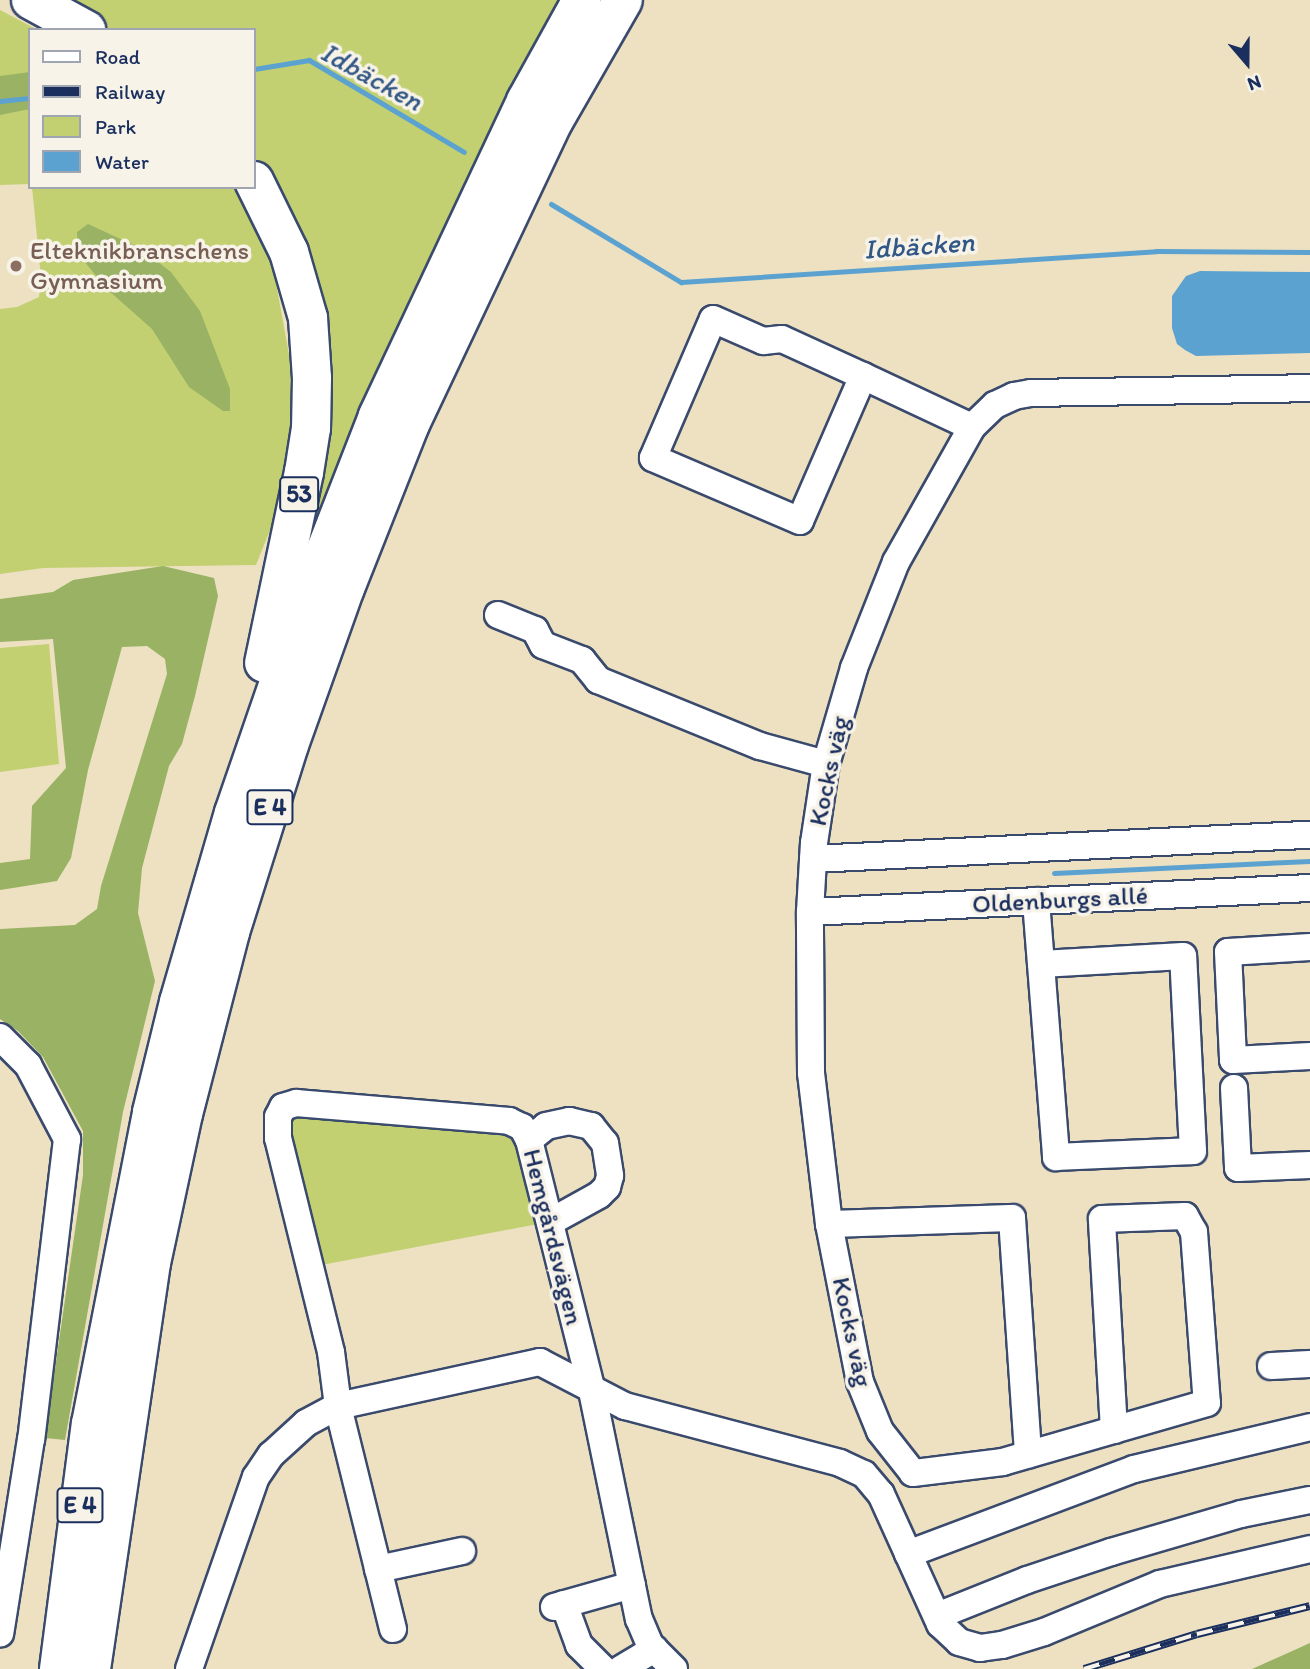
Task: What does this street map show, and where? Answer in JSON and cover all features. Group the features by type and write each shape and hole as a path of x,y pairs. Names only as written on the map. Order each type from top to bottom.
{"highway":[{"path":"31,0 82,28"},
{"name":"E 4","path":"59,1669 91,1423 149,1125 186,977 234,813 315,578 378,416 526,101 582,0"},
{"name":"E 4","path":"91,1669 151,1263 180,1128 230,932 289,745 345,588 410,424 554,120 623,0"},
{"name":"53","path":"234,813 311,428 308,318 289,252 256,185"}],"street":[{"path":"863,376 800,521 653,458 713,319 764,341 782,339 863,376 972,427"},
{"name":"Kocks väg","path":"1028,1454 1003,1462 913,1473 880,1431 860,1382 829,1224 811,1073 810,912 813,859 827,764 854,668 872,618 925,508 972,427 995,405 1014,396 1031,393 1310,388"},
{"path":"498,615 535,630 543,645 582,660 598,680 760,746 827,764"},
{"name":"Oldenburgs allé","path":"813,859 1310,835"},
{"name":"Oldenburgs allé","path":"810,912 1310,888"},
{"path":"1036,901 1056,1157 1193,1151 1183,956 1041,964"},
{"path":"1310,947 1228,952 1233,1060 1310,1056"},
{"path":"0,1037 28,1065 67,1139 31,1439 0,1634"},
{"path":"1234,1088 1238,1168 1310,1165"},
{"name":"Hemgårdsvägen","path":"338,1406 331,1352 278,1138 278,1116 283,1107 305,1104 509,1121 522,1127 529,1140 592,1391 639,1619 654,1649 674,1669"},
{"path":"529,1140 546,1126 569,1121 591,1126 605,1143 610,1176 607,1187 599,1195 550,1222"},
{"path":"829,1224 1012,1218 1028,1454 1114,1430 1208,1403 1194,1232 1185,1216 1102,1219 1114,1430"},
{"path":"189,1669 256,1477 271,1455 306,1423 338,1406 540,1362 625,1406 840,1463 864,1474 881,1494 942,1628 958,1642 980,1648 1002,1645 1044,1632 1160,1584 1310,1549"},
{"path":"1271,1366 1310,1364"},
{"path":"338,1406 393,1629"},
{"path":"908,1554 1134,1469 1310,1427"},
{"path":"942,1628 1027,1580 1241,1514 1310,1500"},
{"path":"378,1569 463,1551"},
{"path":"603,1669 579,1645 559,1605 632,1585"},
{"path":"621,1669 654,1649"}],"green space":[{"path":"61,0 566,0 485,145 419,279 297,563 320,429 256,171 256,28 103,28"},
{"path":"0,10 34,28 28,28 28,184 0,185"},
{"path":"28,72 28,109 0,115 0,76"},
{"path":"32,189 234,189 242,199 274,272 292,371 292,447 278,510 256,565 43,568 0,574 0,309 17,307 39,297 41,277"},
{"path":"88,224 140,248 171,272 200,311 230,389 230,411 223,411 189,387 152,329 108,290 78,254 77,232"},
{"path":"163,566 214,578 218,596 182,744 169,766 142,868 138,913 155,981 123,1112 65,1440 45,1438 83,1175 83,1131 43,1057 18,1031 0,1019 0,929 75,925 97,909 101,886 167,674 165,659 147,646 122,647 88,770 71,858 57,881 0,890 0,863 30,859 32,806 66,768 53,639 0,642 0,599 53,592 73,580"},
{"path":"49,644 59,764 0,772 0,648"},
{"path":"289,1107 522,1135 543,1223 311,1267 283,1117"},
{"path":"1310,1643 1310,1669 1252,1669"}],"water":[{"path":"1200,271 1310,272 1310,353 1196,356 1185,350 1177,344 1172,328 1172,296 1186,276"}],"waterway":[{"name":"Idbäcken","path":"256,69 309,60 464,152"},
{"name":"Idbäcken","path":"0,101 28,98"},
{"name":"Idbäcken","path":"551,204 681,282 1156,251 1310,252"},
{"path":"1054,873 1310,861"}],"railway":[{"path":"1084,1669 1197,1634 1310,1606"}],"place":[{"name":"Elteknikbranschens Gymnasium","path":"16,266"}]}
